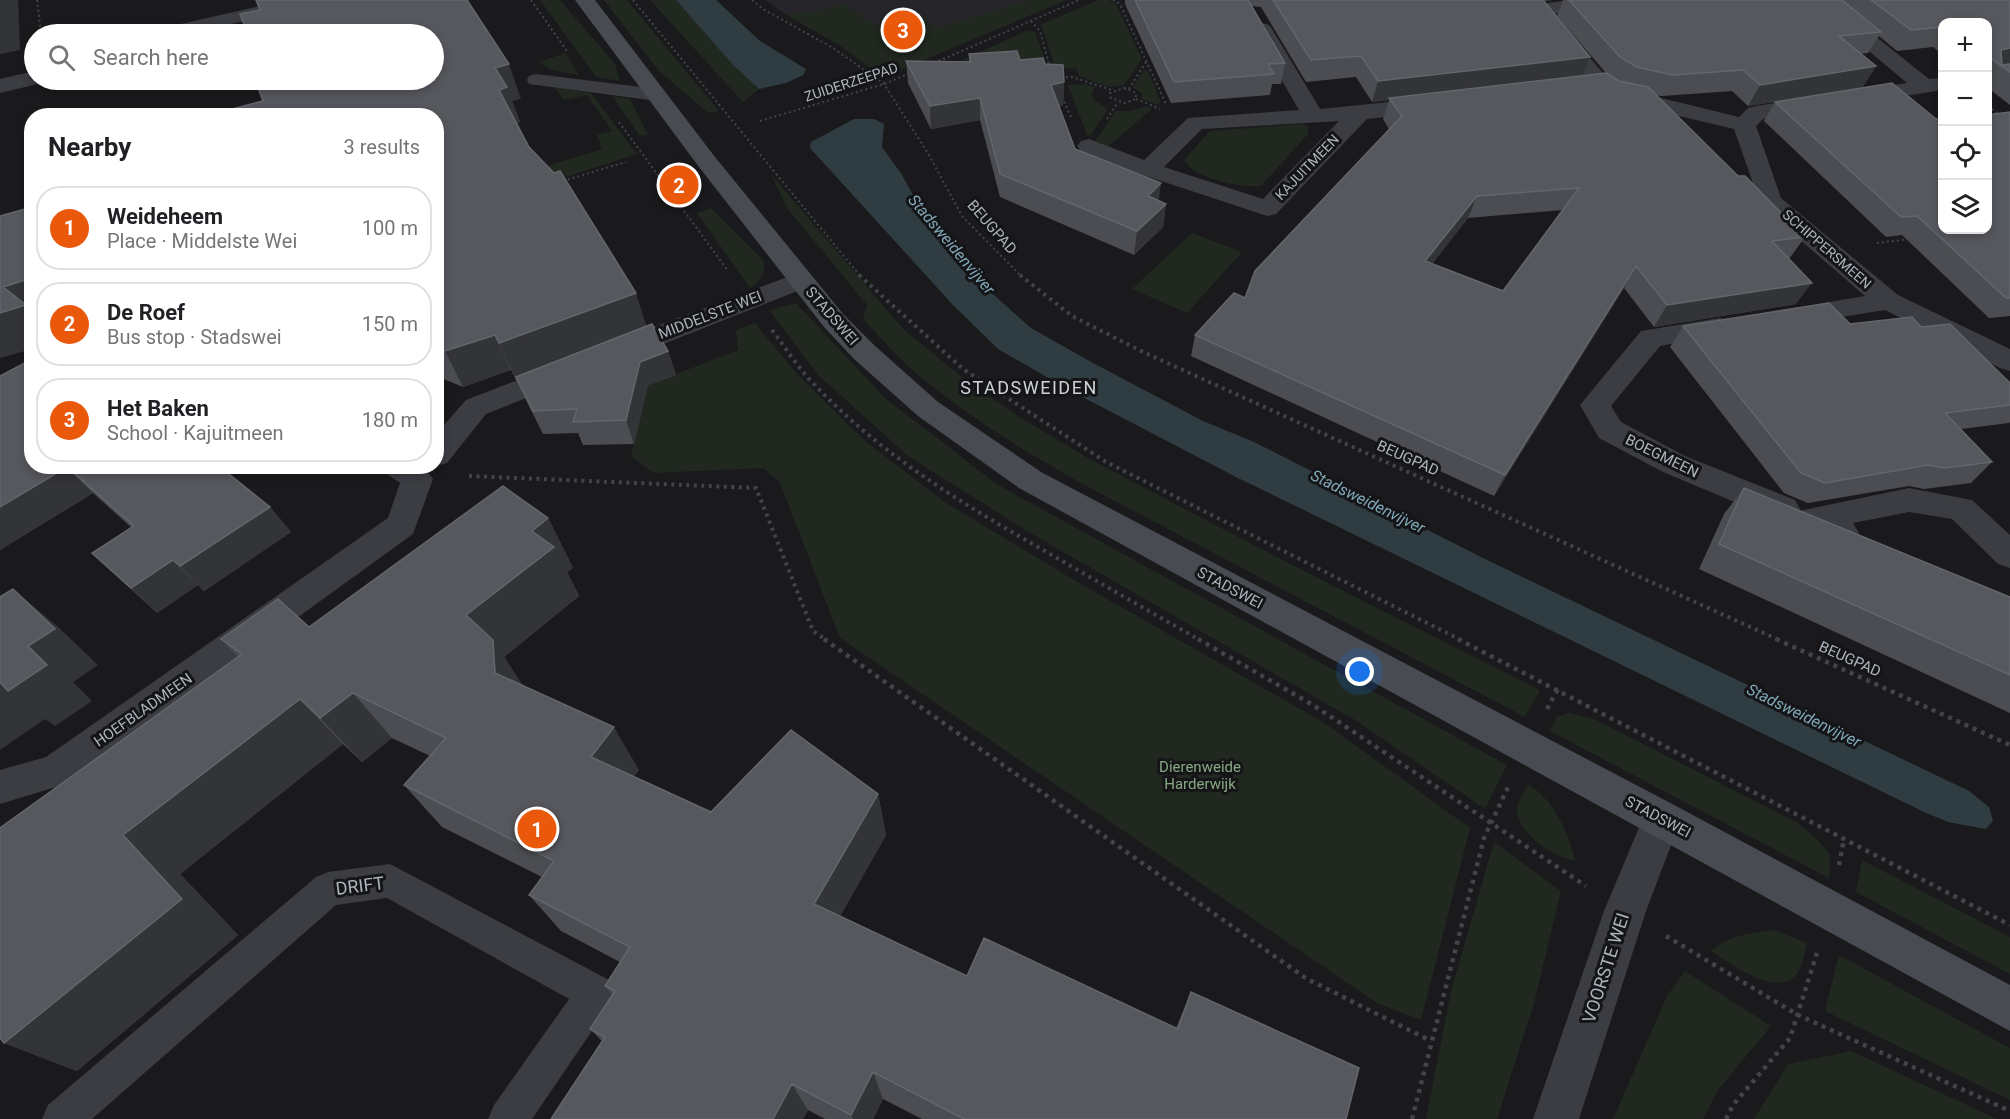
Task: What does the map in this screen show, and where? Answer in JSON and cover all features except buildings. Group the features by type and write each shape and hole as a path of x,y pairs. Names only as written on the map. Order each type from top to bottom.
{"street":[{"path":"206,24 314,0"},
{"name":"STADSWEI","path":"585,0 707,162 834,321 894,380 969,440 1030,480 1662,819 2010,1009"},
{"path":"1644,0 1547,8 1541,13 1601,85 1618,95 1744,125 1756,113 1933,85"},
{"path":"1818,0 1933,85"},
{"path":"1252,12 1313,115"},
{"path":"0,86 24,80"},
{"path":"1578,88 1601,85"},
{"name":"KAJUITMEEN","path":"1196,123 1360,113 1452,102"},
{"name":"KAJUITMEEN","path":"1098,150 1267,209 1360,113"},
{"path":"1148,169 1196,123"},
{"name":"SCHIPPERSMEEN","path":"1744,125 1770,201 1888,301 2010,361"},
{"name":"MIDDELSTE WEI","path":"444,441 476,406 801,280"},
{"name":"BOEGMEEN","path":"1866,542 1674,464 1610,430 1595,405 1651,338 1888,301"},
{"name":"MIDDELSTE WEI","path":"277,615 402,525 418,474"},
{"path":"1810,520 1909,500 1961,509 2010,555"},
{"name":"HOEFBLADMEEN","path":"0,787 56,771 277,615"},
{"name":"VOORSTE WEI","path":"1556,1119 1624,911 1662,819"}],"lane":[{"path":"536,80 657,95"},
{"name":"DRIFT","path":"62,1119 328,889 390,881 596,993 508,1119"}],"path":[{"path":"37,0 40,24"},
{"path":"633,0 858,274 963,369 1106,462 1558,688 2010,925"},
{"path":"752,0 763,9 833,48 884,84"},
{"path":"926,66 1079,0"},
{"path":"1059,89 1081,142 1098,150 1166,104 1120,4 1113,0"},
{"path":"1031,21 1040,31 1052,73"},
{"path":"1129,89 1146,62"},
{"name":"ZUIDERZEEPAD","path":"760,121 884,84 916,70"},
{"path":"1054,78 1072,77 1112,90 1129,89 1136,93 1136,99"},
{"name":"BEUGPAD","path":"884,84 929,155 962,216 1016,272 1072,316 1165,361 2010,745"},
{"path":"1112,90 1109,96 1118,102 1131,102 1136,99"},
{"path":"1136,99 1196,123"},
{"path":"1992,109 2002,117"},
{"path":"559,183 626,162"},
{"path":"1827,250 1918,238"},
{"path":"467,476 756,488 813,631 1307,980 1431,1041"},
{"path":"1412,1119 1484,838"},
{"path":"1726,1119 1733,1105 1790,1038 1798,1014"}],"shaded area":[{"path":"765,0 1065,0 883,77 839,45"}],"green space":[{"path":"540,0 560,0 615,64 620,81 596,77"},
{"path":"604,0 627,0 719,111 708,113 659,71"},
{"path":"650,0 676,0 733,65 759,89 743,102"},
{"path":"1029,0 1067,0 883,77 839,45 785,14 806,13 843,4 879,26 919,14 937,28"},
{"path":"1099,0 1109,0 1116,4 1142,59 1124,85 1108,87 1079,76 1076,68 1056,69 1041,24"},
{"path":"1026,31 1035,32 1045,60 945,68"},
{"path":"565,53 579,75 552,70 539,62"},
{"path":"1143,71 1148,71 1161,102 1157,105 1141,99 1142,94 1133,87"},
{"path":"1085,84 1095,87 1092,94 1094,100 1108,109 1091,135 1087,135 1068,85"},
{"path":"554,87 591,93 637,154 544,184 534,170 602,149 597,135 612,131 587,95 564,100"},
{"path":"612,96 630,99 648,135 640,136"},
{"path":"1146,106 1152,109 1105,149 1093,144 1116,111 1131,111"},
{"path":"1302,124 1308,126 1308,134 1261,186 1230,184 1207,177 1189,167 1184,160 1210,131"},
{"path":"771,174 904,330 967,381 1021,418 1095,462 1290,564 1540,690 1525,717 1077,481 959,407 914,371 863,319 867,305 787,208"},
{"path":"711,208 764,261 762,277 750,288 697,213"},
{"path":"1192,233 1242,252 1187,313 1132,289"},
{"path":"796,303 885,398 998,485 1507,765 1485,809 1355,720 1027,531 908,456 818,375 769,310"},
{"name":"Dierenweide Harderwijk","path":"755,323 797,374 864,440 946,503 1079,583 1323,722 1470,828 1421,1020 1377,1003 840,638 780,483 763,468 654,473 631,456 648,385 738,350 736,330"},
{"path":"1569,713 1594,719 1798,823 1820,842 1830,855 1829,878 1550,731 1557,717"},
{"path":"1528,784 1553,808 1568,838 1575,860 1567,859 1548,850 1530,836 1523,827 1517,807"},
{"path":"1494,842 1561,891 1534,1003 1497,1119 1426,1119 1451,991"},
{"path":"1862,860 2010,937 2010,974 1856,892"},
{"path":"1775,930 1807,943 1801,966 1794,977 1784,982 1771,982 1758,978 1711,951 1733,938"},
{"path":"1839,955 2010,1048 2010,1100 1825,1011"},
{"path":"1685,971 1771,1026 1718,1090 1703,1119 1613,1119 1667,996"},
{"path":"1851,1051 1997,1119 1754,1119 1788,1064"}],"water":[{"path":"676,0 716,0 760,41 806,69 803,75 786,83 759,89 733,65"},
{"name":"Stadsweidenvijver","path":"854,119 874,119 884,124 882,147 902,175 935,235 976,279 1031,328 1203,421 1254,442 1485,559 1969,791 1989,807 1993,821 1986,829 1948,822 1924,812 1236,477 1071,391 998,349 953,305 810,148 811,142"}],"place":[{"name":"Het Baken","path":"903,30"},
{"name":"De Roef","path":"679,185"},
{"name":"Weideheem","path":"537,829"}],"district":[{"name":"STADSWEIDEN","path":"1029,388"}]}
